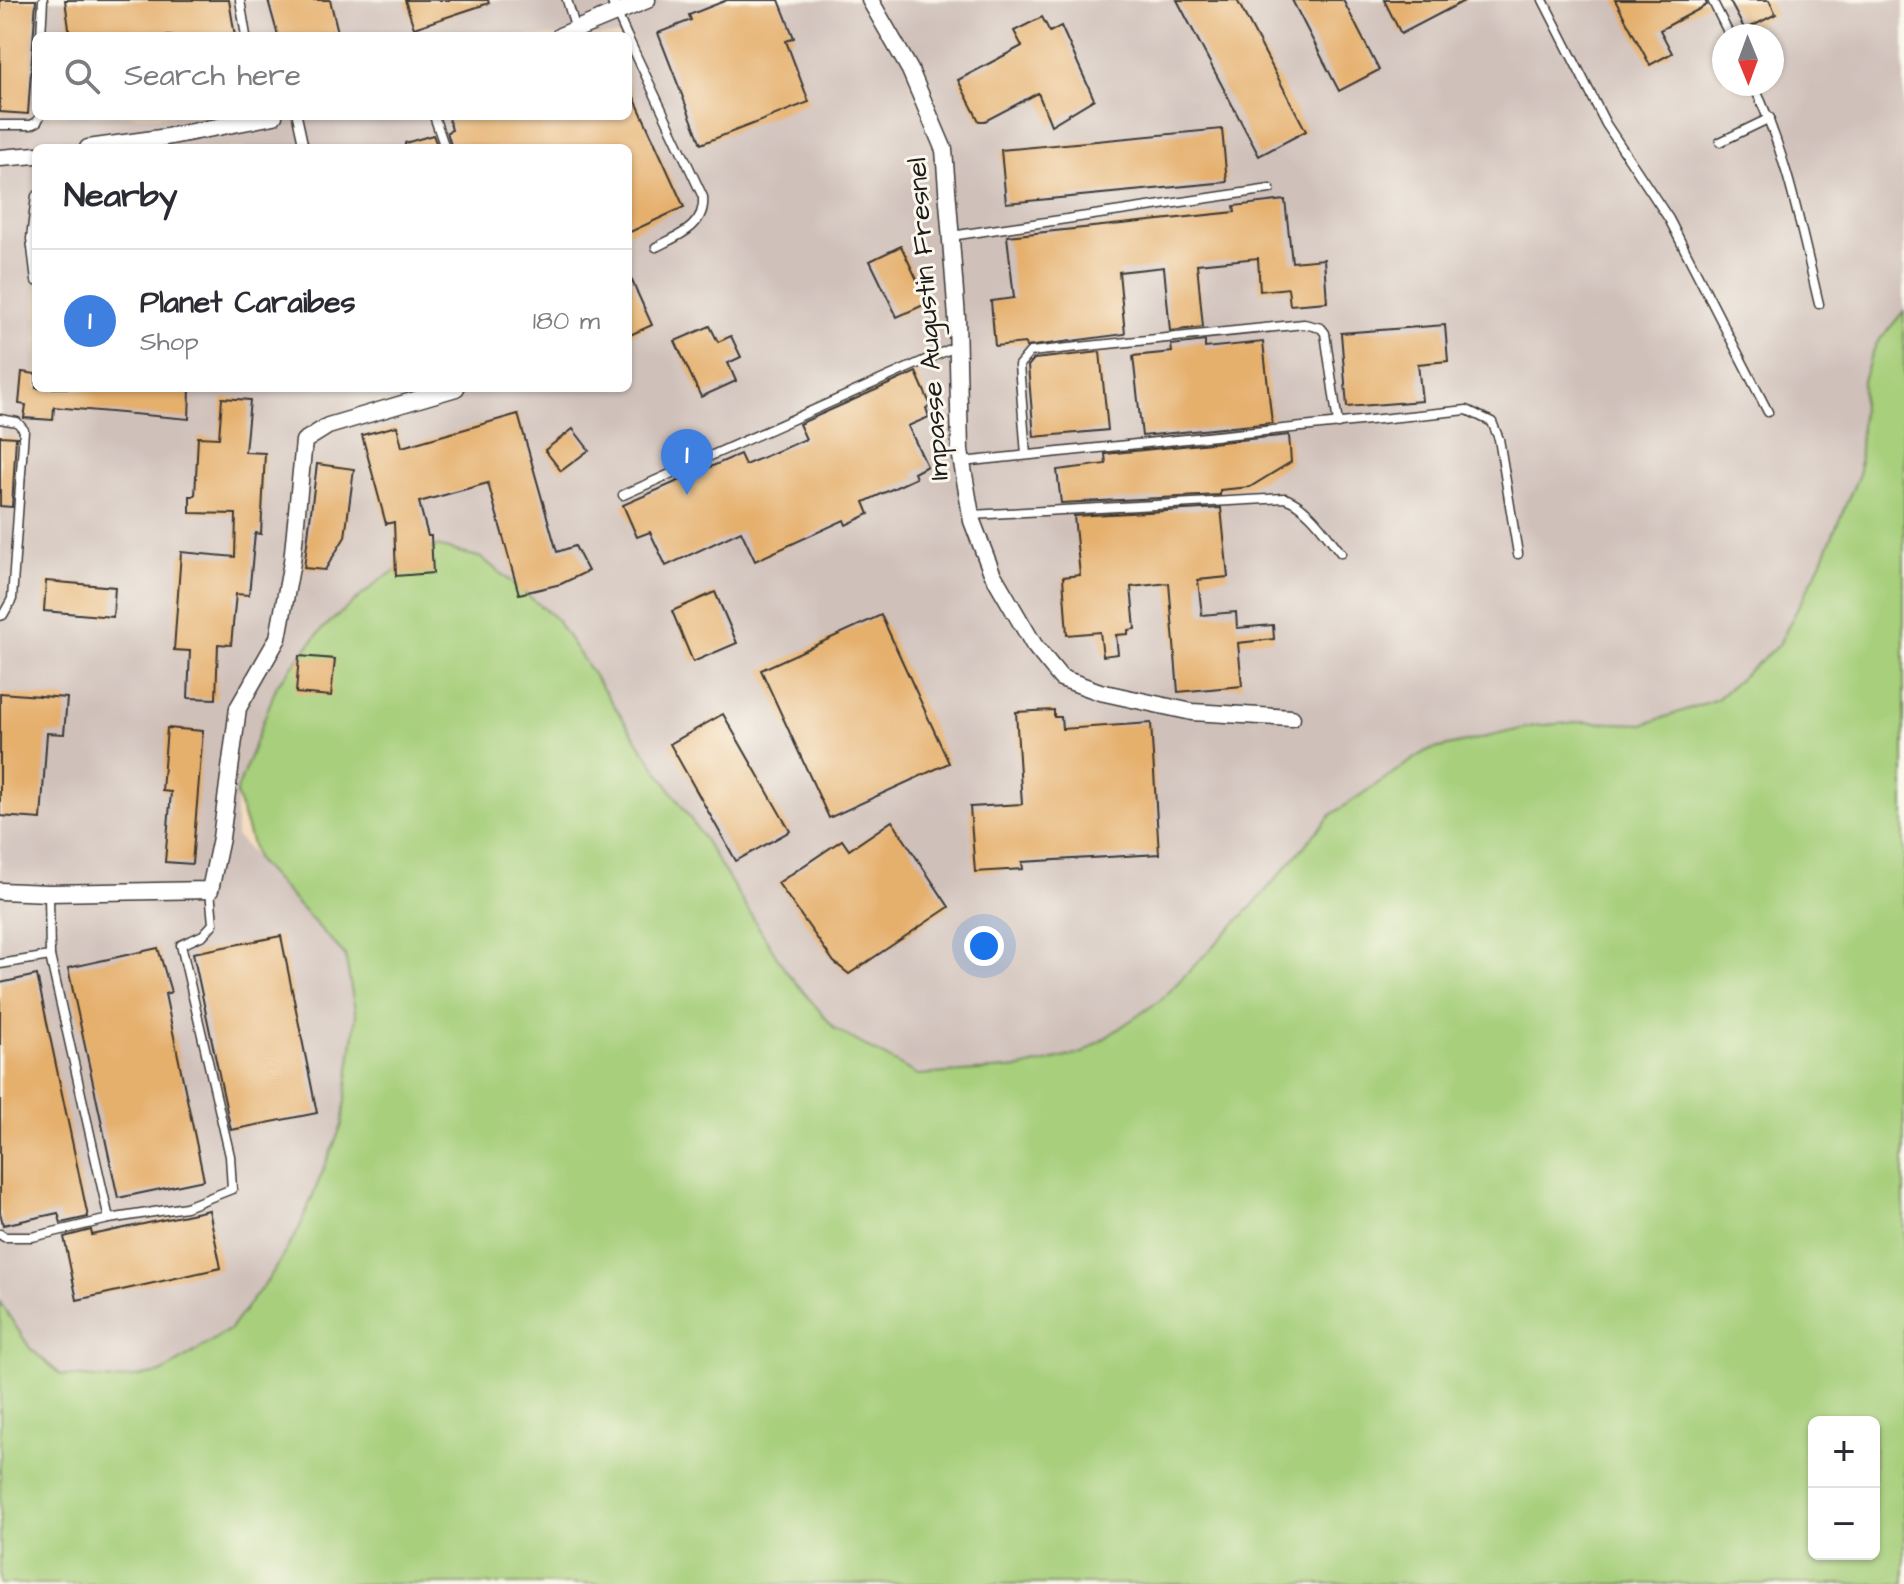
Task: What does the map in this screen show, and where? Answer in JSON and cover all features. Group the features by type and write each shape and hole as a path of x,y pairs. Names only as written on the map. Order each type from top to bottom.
{"street":[{"path":"570,32 614,7 647,0"},
{"name":"Impasse Augustin Fresnel","path":"870,0 910,70 944,150 958,346 961,462 971,515 992,573 1034,645 1061,678 1100,692 1192,712 1292,718"},
{"path":"148,144 251,120"},
{"path":"0,158 32,155"},
{"path":"0,891 210,890 221,838 238,708 278,638 292,562 304,441 328,426 443,392"}],"lane":[{"path":"41,32 43,0"},
{"path":"240,0 245,32"},
{"path":"567,0 568,32"},
{"path":"1543,0 1606,124 1669,219 1768,412"},
{"path":"1712,0 1724,24"},
{"path":"614,7 626,32"},
{"path":"632,46 703,197 700,217 690,229 656,247"},
{"path":"1759,96 1770,118 1789,177 1819,304"},
{"path":"1720,142 1770,118"},
{"path":"0,125 31,125 38,120"},
{"path":"298,120 303,144"},
{"path":"435,120 444,144"},
{"path":"951,236 1270,189"},
{"path":"1026,455 1019,365 1030,352 1304,324 1321,328 1325,333 1338,424"},
{"path":"623,495 958,346"},
{"path":"961,462 1306,424 1338,424 1467,410 1492,422 1499,439 1518,554"},
{"path":"0,419 17,422 24,430 12,599 0,616"},
{"path":"971,515 1285,498 1295,501 1313,518 1341,553"},
{"path":"0,1234 32,1237 109,1219 186,1207 232,1189 230,1156 181,945 203,935 213,924 210,890"},
{"path":"49,893 50,956 109,1219"},
{"path":"0,964 50,956"}],"shaded area":[{"path":"0,0 1904,0 1904,311 1876,344 1863,380 1859,474 1819,567 1779,644 1717,699 1645,724 1580,722 1534,726 1331,815 1256,902 1162,999 1083,1053 1021,1068 918,1075 835,1029 786,971 702,836 555,618 236,793 236,836 346,955 356,1016 342,1125 299,1229 270,1277 229,1330 161,1373 115,1380 61,1375 30,1348 0,1302"}],"green space":[{"path":"1904,311 1904,1584 0,1584 0,1302 30,1348 61,1375 115,1380 161,1373 229,1330 270,1277 299,1229 342,1125 356,1016 345,955 257,861 236,793 277,685 322,629 380,580 437,546 482,558 555,618 702,836 786,971 835,1029 918,1075 1021,1068 1083,1053 1162,999 1256,902 1331,815 1426,751 1534,726 1580,722 1645,724 1717,699 1779,644 1819,567 1859,474 1863,380 1876,344"}],"building":[{"path":"0,0 36,0 28,114 0,112"},
{"path":"65,0 229,0 234,32 69,32"},
{"path":"268,0 330,0 338,32 277,32"},
{"path":"405,0 488,0 489,3 414,28"},
{"path":"727,0 779,0 794,38 786,41 809,102 701,144 658,33 691,20 689,15"},
{"path":"1177,0 1237,0 1306,131 1259,156"},
{"path":"1292,0 1343,0 1379,70 1339,91"},
{"path":"1384,0 1466,0 1401,34"},
{"path":"1615,0 1705,0 1707,5 1660,30 1672,53 1650,65"},
{"path":"1729,0 1769,0 1776,14 1757,24 1742,24"},
{"path":"1042,17 1050,32 1061,26 1094,99 1051,125 1038,93 985,121 979,121 958,80 1022,46 1014,31"},
{"path":"632,93 684,207 632,231 632,144 451,144 447,132 452,130 449,120 632,120"},
{"path":"1222,129 1227,182 1006,203 1001,150"},
{"path":"433,135 436,144 405,144"},
{"path":"1285,200 1292,262 1324,259 1327,302 1290,305 1288,288 1260,291 1258,258 1197,264 1203,327 1170,331 1164,267 1119,272 1125,334 1026,347 1025,343 995,346 991,301 1014,298 1007,236 1235,212 1234,206"},
{"path":"901,246 928,303 897,317 870,261"},
{"path":"632,281 652,325 632,334"},
{"path":"1445,325 1448,361 1418,364 1422,401 1347,407 1341,333"},
{"path":"710,326 718,342 731,336 741,357 728,363 736,381 701,397 675,341"},
{"path":"1205,341 1205,348 1263,342 1272,423 1142,436 1133,356 1172,352 1171,345"},
{"path":"1100,352 1108,430 1034,437 1028,366 1034,359"},
{"path":"22,372 32,373 32,392 190,392 189,419 54,407 53,420 24,418 26,405 19,404"},
{"path":"916,372 931,406 926,408 929,417 908,426 927,466 914,473 916,478 864,502 869,514 846,525 844,520 755,561 741,531 666,566 650,532 637,537 623,505 740,454 745,465 806,439 799,424"},
{"path":"222,398 250,400 245,452 265,453 261,534 255,533 249,595 236,594 231,645 218,644 216,699 188,698 190,651 174,650 181,552 235,557 236,514 190,513 190,496 195,496 198,437 219,438"},
{"path":"518,414 557,552 575,546 588,571 561,584 519,594 488,483 419,502 428,536 431,536 433,573 396,576 394,522 386,524 362,435 397,426 402,447"},
{"path":"573,429 589,450 561,471 545,450"},
{"path":"1289,435 1291,462 1250,487 1220,490 1220,495 1061,503 1057,470 1106,464 1105,454"},
{"path":"0,436 16,437 12,507 0,506"},
{"path":"317,464 354,469 345,537 325,570 304,568"},
{"path":"1221,508 1228,577 1198,580 1202,615 1236,612 1237,628 1273,625 1274,639 1238,643 1242,686 1178,692 1169,583 1131,587 1135,629 1128,630 1128,634 1116,635 1118,654 1103,656 1100,632 1067,635 1063,577 1080,575 1074,516"},
{"path":"46,581 115,587 113,617 44,611"},
{"path":"715,592 737,643 693,662 672,611"},
{"path":"881,615 949,763 829,818 761,670"},
{"path":"299,656 335,659 331,696 296,693"},
{"path":"0,693 67,698 64,734 47,733 41,819 0,816"},
{"path":"1054,710 1054,717 1061,717 1062,729 1151,723 1159,854 1022,862 1023,869 975,872 970,807 1022,804 1016,712"},
{"path":"723,714 790,831 736,861 670,744"},
{"path":"167,728 203,731 192,864 165,862 171,792 162,791"},
{"path":"892,821 949,907 849,974 834,962 778,883 842,840 849,850"},
{"path":"281,936 317,1113 231,1130 193,953"},
{"path":"158,948 171,992 165,994 204,1180 118,1198 68,968"},
{"path":"37,975 88,1217 61,1223 58,1213 3,1225 0,1212 0,983"},
{"path":"209,1210 221,1268 77,1300 64,1237 91,1230 92,1235"}],"place":[{"name":"Planet Caraibes","path":"687,495"}]}
